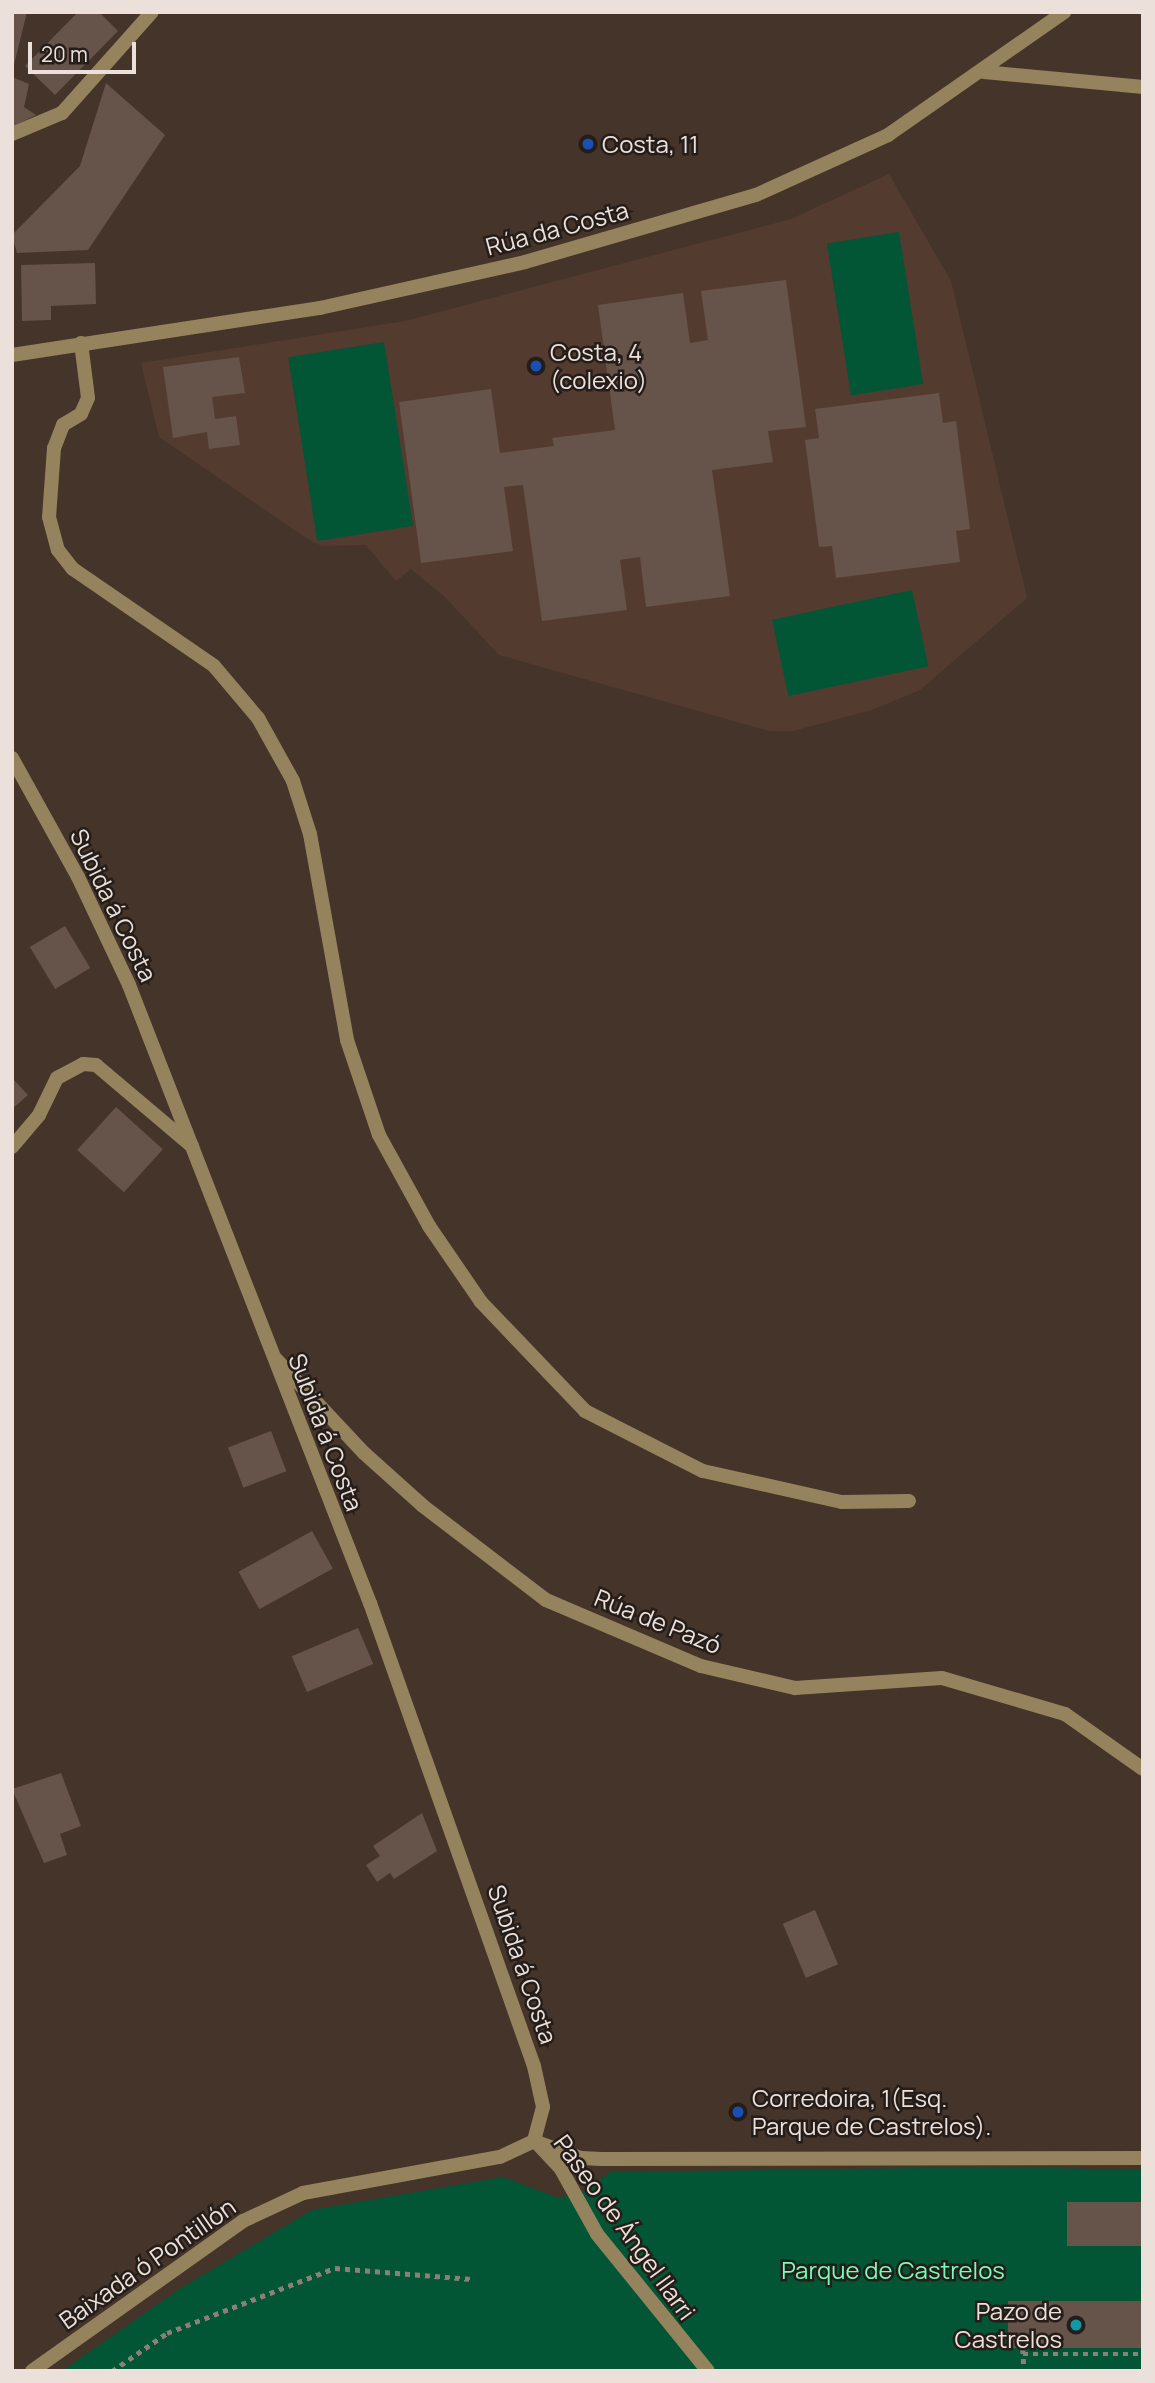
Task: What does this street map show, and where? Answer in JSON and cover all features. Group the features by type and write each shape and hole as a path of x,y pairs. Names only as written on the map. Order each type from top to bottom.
{"street":[{"path":"12,134 62,113 152,12"},
{"name":"Rúa da Costa","path":"12,355 320,308 525,262 695,214 827,166 888,135 984,72 1064,12"},
{"path":"984,72 1143,88"},
{"path":"81,343 88,397 81,414 63,425 54,447 49,517 58,550 73,569 214,666 258,718 293,780 310,834 347,1040 379,1135 429,1226 481,1302 585,1411 703,1471 842,1502 909,1501"},
{"name":"Subida á Costa","path":"12,758 105,930 193,1147 415,1722 534,2066 543,2107 534,2141"},
{"path":"12,1147 39,1115 57,1079 83,1064 96,1065 193,1147"},
{"name":"Rúa de Pazó","path":"271,1354 373,1462 423,1506 546,1600 701,1666 795,1688 942,1678 955,1681 1065,1714 1143,1769"},
{"path":"534,2141 581,2158 602,2159 1143,2158"},
{"name":"Baixada ó Pontillón","path":"32,2371 243,2221 303,2193 500,2157 534,2141"},
{"name":"Paseo de Ángel Ilarri","path":"534,2141 561,2169 597,2234 708,2371"}],"path":[{"path":"112,2371 167,2333 335,2268 472,2279"},
{"path":"1024,2371 1023,2352 1143,2354"}],"shaded area":[{"path":"889,174 951,281 1027,598 920,690 872,710 793,731 769,731 499,655 445,597 411,569 396,581 366,545 322,546 309,540 159,437 141,363 405,321 791,219"}],"green space":[{"path":"899,232 923,384 851,396 827,243"},
{"path":"384,342 413,526 317,541 288,357"},
{"path":"912,590 928,666 788,696 772,620"},
{"name":"Parque de Castrelos","path":"1003,2167 1143,2170 1143,2371 62,2371 181,2288 312,2210 503,2177 559,2198 589,2189 610,2172"}],"building":[{"path":"12,12 27,12 13,69 12,69"},
{"path":"78,12 99,12 118,31 55,95 25,66"},
{"path":"12,77 29,84 24,107 36,115 12,127"},
{"path":"106,83 165,135 88,250 17,253 12,235 80,166"},
{"path":"95,263 96,304 51,306 51,320 22,321 21,265"},
{"path":"786,280 806,427 768,431 773,462 712,470 730,596 646,607 640,557 620,560 627,610 542,621 523,485 504,487 513,551 421,563 399,402 491,389 500,453 554,446 552,438 615,430 598,305 683,293 690,343 708,340 701,291"},
{"path":"239,357 245,393 212,397 215,419 236,416 240,445 209,449 207,432 173,438 163,367"},
{"path":"939,393 943,423 956,421 970,529 956,531 960,562 836,578 832,546 819,547 805,440 819,438 815,409"},
{"path":"65,926 90,968 55,989 30,947"},
{"path":"12,1078 28,1095 12,1109"},
{"path":"116,1107 163,1149 124,1192 77,1150"},
{"path":"271,1431 286,1471 243,1488 228,1447"},
{"path":"312,1531 333,1569 259,1609 239,1572"},
{"path":"358,1628 373,1664 307,1692 292,1656"},
{"path":"61,1773 81,1826 60,1834 67,1855 44,1863 12,1789"},
{"path":"422,1813 437,1851 394,1879 390,1873 377,1882 366,1865 380,1856 373,1846"},
{"path":"815,1910 838,1964 806,1978 783,1924"},
{"path":"1067,2202 1143,2202 1143,2246 1067,2246"},
{"name":"Pazo de Castrelos","path":"1008,2301 1143,2301 1143,2348 1008,2348"}],"place":[{"name":"Costa, 11","path":"588,144"},
{"name":"Costa, 4 (colexio)","path":"536,366"},
{"name":"Corredoira, 1(Esq. Parque de Castrelos).","path":"738,2112"},
{"name":"Pazo de Castrelos","path":"1076,2325"}]}
